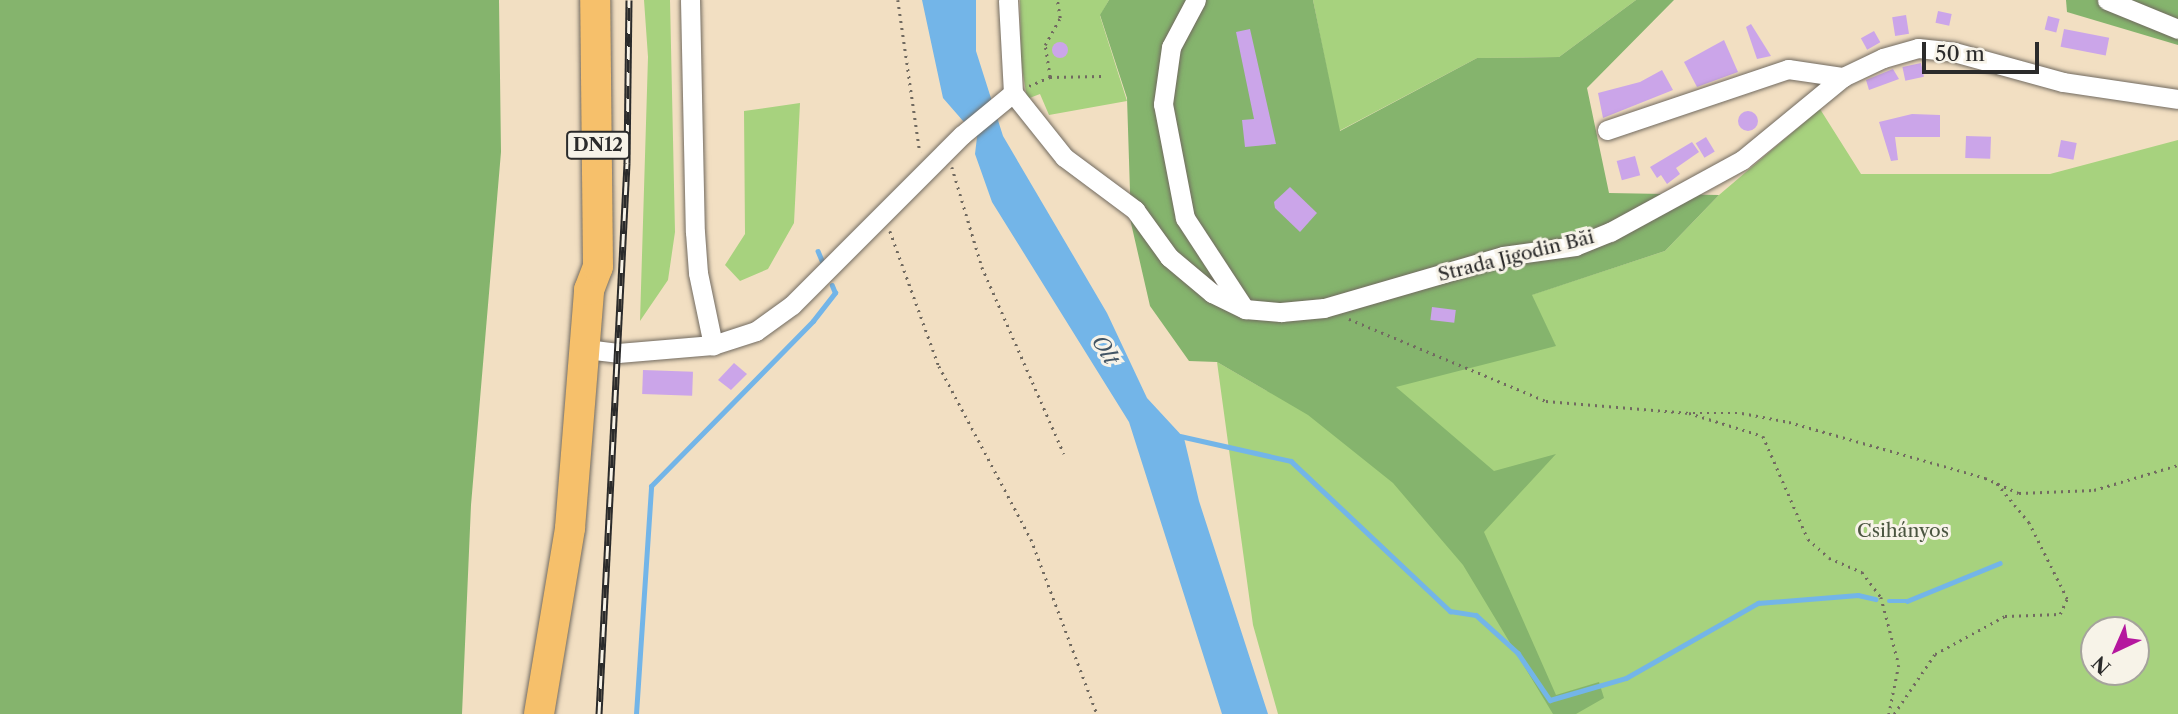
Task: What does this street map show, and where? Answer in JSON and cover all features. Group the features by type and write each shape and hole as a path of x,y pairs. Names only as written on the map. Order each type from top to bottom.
{"highway":[{"name":"DN12","path":"539,714 570,528 586,349 589,289 583,264 581,0"},
{"name":"DN12","path":"589,289 597,267 595,0"}],"street":[{"path":"690,0 698,273 713,345"},
{"path":"586,349 618,353 713,345 740,338 771,321 884,215 962,135 1005,99 1008,0"},
{"path":"1196,0 1171,47 1163,104 1185,218 1245,309"},
{"path":"2107,0 2178,29"},
{"name":"Strada Jigodin Băi","path":"1005,99 1064,157 1135,211 1170,257 1212,293 1245,309 1281,312 1324,308 1503,256 1575,246 1610,232 1742,160 1843,77 1883,58 1936,48 2063,82 2178,99"},
{"path":"1607,130 1788,69 1843,77"}],"path":[{"path":"898,0 924,173"},
{"path":"1050,77 1045,46 1060,18 1058,0"},
{"path":"1005,99 1050,77 1102,76"},
{"path":"947,150 982,267 1064,454"},
{"path":"884,215 939,366 1031,539 1097,714"},
{"path":"1324,308 1546,401 1689,413 1742,413 1788,422 2019,492 2094,490 2178,464"},
{"path":"1689,413 1763,436 1808,539 1829,558 1862,572 1881,597 1899,665 1892,714"},
{"path":"1892,714 1935,654 2005,616 2060,614 2067,599 2029,523 1996,483"}],"green space":[{"path":"0,0 499,0 501,152 471,505 462,714 0,714"},
{"path":"644,0 670,0 675,232 668,280 640,321 648,57"},
{"path":"1020,0 1109,0 1100,16 1127,101 1049,115 1040,94 1027,99 1021,61"},
{"path":"1109,0 1313,0 1340,131 1477,58 1559,57 1636,0 1674,0 1587,88 1609,193 1719,195 1665,251 1532,295 1556,346 1396,387 1494,471 1556,454 1484,532 1556,695 1599,682 1604,698 1576,714 1553,714 1463,565 1393,483 1308,415 1217,362 1189,361 1150,306 1131,223 1127,98 1100,15"},
{"path":"1313,0 1636,0 1559,57 1477,58 1339,131"},
{"path":"2066,0 2178,0 2178,45 2067,12"},
{"path":"800,103 794,223 768,269 740,281 725,265 745,234 744,111"},
{"name":"Csihányos","path":"1820,109 1861,174 2050,174 2178,140 2178,714 1278,714 1253,625 1217,362 1267,391 1555,345 1531,295 1665,251 1719,195"}],"water":[{"name":"Olt","path":"922,0 976,0 976,51 1003,136 1107,313 1147,398 1184,438 1199,501 1268,714 1222,714 1129,422 992,202 975,154 977,137 943,98"}],"building":[{"path":"1938,11 1952,14 1949,26 1936,23"},
{"path":"1906,15 1909,34 1895,36 1892,17"},
{"path":"2048,16 2060,19 2056,32 2045,30"},
{"path":"1751,24 1771,56 1757,59 1746,27"},
{"path":"1250,29 1276,144 1245,147 1242,120 1254,119 1236,32"},
{"path":"2064,29 2109,38 2106,55 2061,47"},
{"path":"1874,31 1880,42 1867,50 1861,38"},
{"path":"1724,40 1738,72 1697,87 1684,62"},
{"path":"1057,42 1063,42 1068,50 1066,56 1057,58 1052,53 1052,47"},
{"path":"1921,63 1924,77 1905,81 1902,67"},
{"path":"1893,69 1899,79 1869,90 1866,80"},
{"path":"1662,70 1673,90 1603,118 1598,93 1640,82"},
{"path":"1748,111 1755,114 1758,121 1755,128 1748,131 1741,128 1738,121 1741,114"},
{"path":"1912,114 1940,115 1940,137 1895,137 1898,160 1891,161 1879,122"},
{"path":"1966,136 1991,137 1990,159 1965,158"},
{"path":"1706,137 1715,152 1704,158 1696,143"},
{"path":"2061,140 2077,143 2073,160 2058,157"},
{"path":"1692,142 1699,152 1676,168 1680,174 1667,184 1661,175 1657,178 1650,167"},
{"path":"1635,156 1640,175 1622,180 1617,161"},
{"path":"1290,187 1317,213 1300,232 1275,208 1274,202"},
{"path":"1432,307 1456,310 1454,323 1430,320"},
{"path":"734,363 747,374 731,390 718,380"},
{"path":"643,370 693,372 692,396 642,394"}],"waterway":[{"path":"818,251 823,263"},
{"path":"636,714 651,486 813,321 835,293 832,286"},
{"path":"1180,436 1291,461 1450,611 1476,615 1518,653 1550,700 1626,678 1758,603 1858,595 1876,599"},
{"path":"1889,601 1907,601 2000,563"}],"railway":[{"path":"599,714 627,163 629,0"}]}
